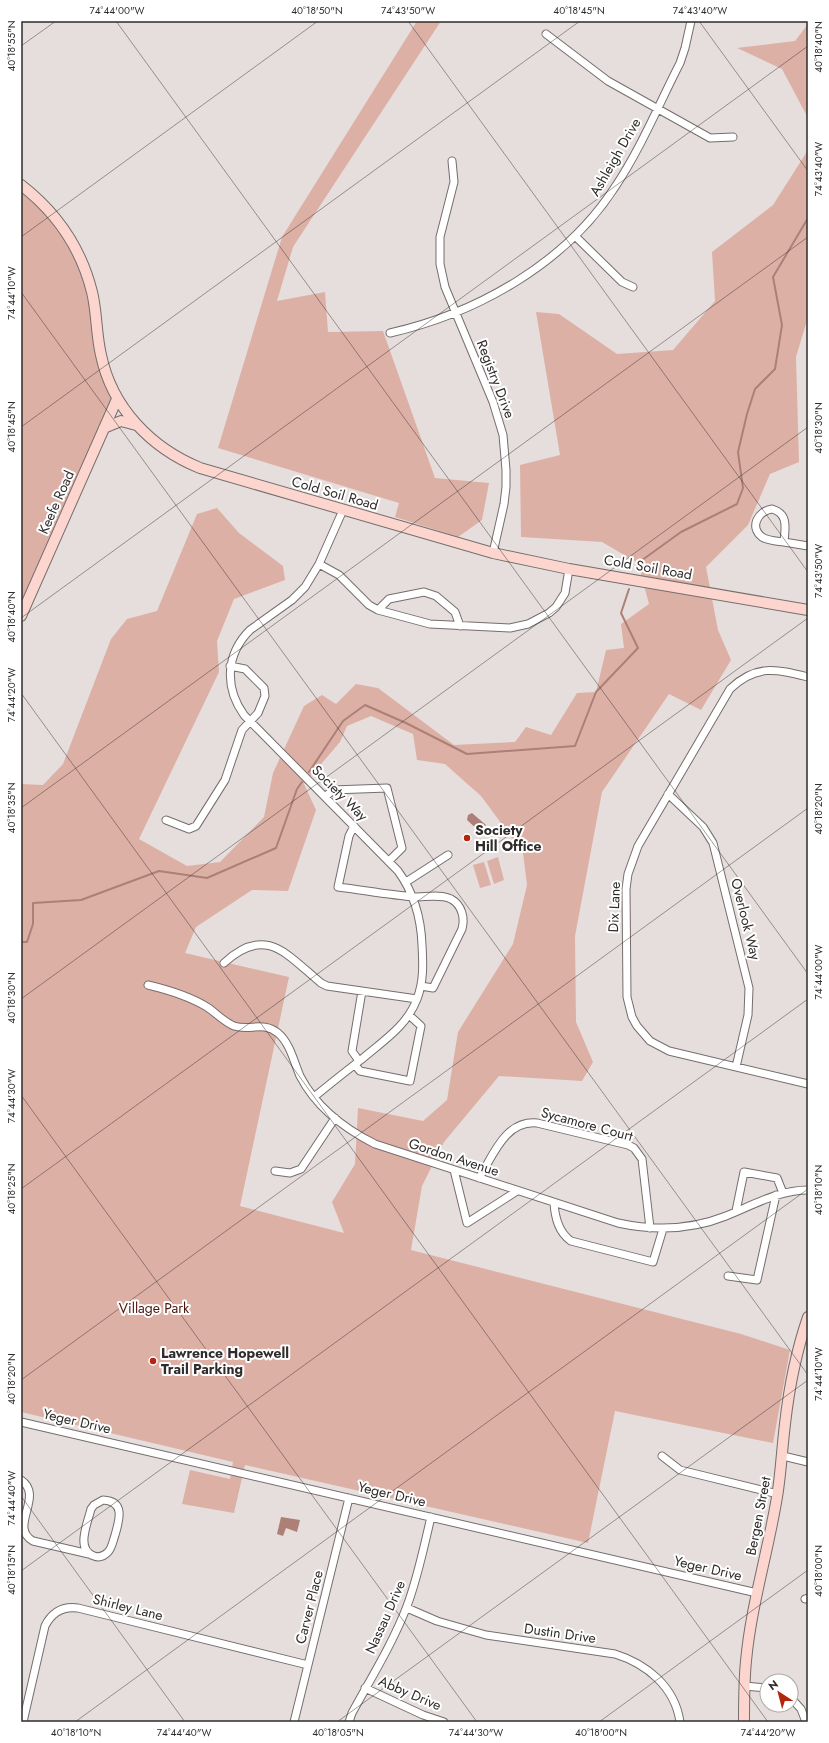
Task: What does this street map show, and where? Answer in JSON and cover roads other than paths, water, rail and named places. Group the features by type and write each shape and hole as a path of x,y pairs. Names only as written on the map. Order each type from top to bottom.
{"street":[{"name":"Ashleigh Drive","path":"390,333 427,323 455,312 516,282 550,258 575,236 589,221 615,187 626,169 680,63 687,42 691,21"},
{"path":"546,34 608,81 710,138 733,138"},
{"name":"Registry Drive","path":"452,161 454,182 442,223 439,250 442,275 455,312 493,402 503,435 506,464 506,487 493,553"},
{"name":"Cold Soil Road","path":"21,185 43,204 54,216 80,258 92,292 101,355 105,371 117,399 138,427 163,449 188,463 343,510 493,553 569,568 808,610"},
{"path":"575,236 622,282 633,287"},
{"name":"Keefe Road","path":"21,616 117,399"},
{"path":"104,428 121,421 131,423 138,427"},
{"path":"784,542 786,524 781,514 772,509 762,513 756,521 756,526 760,535 769,540 808,546"},
{"name":"Society Way","path":"314,1097 393,1033 409,1015 417,999 421,986 423,969 422,941 417,908 414,897 406,882 389,861 250,721 238,707 231,687 230,666 234,653 244,636 297,595 313,576 343,510"},
{"path":"319,564 339,575 369,605 378,610 430,624 510,628 520,626 549,613 560,602 567,586 569,568"},
{"path":"378,610 389,600 424,592 436,596 455,612 460,626"},
{"path":"166,820 189,830 196,826 225,780 242,730 258,713 266,692 264,688 245,669 230,666"},
{"name":"Dix Lane","path":"808,677 780,670 753,673 737,683 725,696 638,846 628,874 626,897 628,1006 637,1026 650,1041 669,1051 808,1084"},
{"path":"325,797 333,790 387,788 402,848 389,861"},
{"name":"Overlook Way","path":"668,794 703,827 713,843 748,978 750,1002 736,1067"},
{"path":"354,826 349,836 338,887 414,897 445,897 451,899 460,907 464,919 462,929 433,988 421,986"},
{"path":"406,882 448,855"},
{"path":"224,964 241,950 251,946 266,944 281,950 322,984 327,986 417,999"},
{"name":"Gordon Avenue","path":"148,985 181,994 195,1000 235,1026 242,1028 264,1026 278,1033 284,1039 302,1078 314,1097 346,1128 375,1144 618,1223 663,1229 697,1225 714,1220 779,1194 808,1190"},
{"path":"362,991 352,1051 360,1071 410,1081 422,1026 409,1015"},
{"path":"275,1171 290,1173 301,1169 335,1118"},
{"name":"Sycamore Court","path":"479,1178 507,1134 518,1125 524,1123 537,1123 628,1145 634,1148 642,1158 650,1228"},
{"path":"454,1170 467,1223 517,1191"},
{"path":"728,1276 757,1280 779,1194 777,1178 744,1172 736,1211"},
{"path":"554,1203 561,1232 571,1241 646,1261 653,1262 663,1229"},
{"name":"Bergen Street","path":"744,1722 746,1660 757,1593 778,1494 785,1424 795,1365 799,1343 808,1317"},
{"name":"Yeger Drive","path":"21,1422 757,1593"},
{"path":"662,1456 680,1470 778,1494"},
{"path":"783,1456 808,1462"},
{"path":"21,1480 28,1487 30,1493 23,1525 23,1530 29,1539 98,1557 103,1556 110,1550 120,1516 116,1505 112,1502 103,1500 98,1502 91,1509 84,1540 85,1549 89,1554"},
{"name":"Carver Place","path":"294,1722 349,1498"},
{"name":"Nassau Drive","path":"349,1722 407,1608 416,1582 431,1517"},
{"name":"Shirley Lane","path":"23,1722 46,1626 53,1614 65,1608 78,1608 308,1665"},
{"name":"Dustin Drive","path":"407,1608 436,1621 486,1635 615,1654 627,1658 648,1669 665,1687 676,1708 680,1722"},
{"path":"744,1686 759,1687"},
{"name":"Abby Drive","path":"365,1688 423,1715 444,1722"},
{"path":"799,1707 806,1722"}],"waterway":[{"path":"636,567 638,563 681,532 737,504 743,488 738,452 747,414 755,389 775,369 782,325 773,277 808,218"},
{"path":"309,772 343,721 365,705 406,723 467,754 575,746 596,692 638,648 621,613 629,589"},
{"path":"21,942 27,942 33,924 33,903 81,900 159,871 207,878 276,848 297,789 302,782"}],"place":[{"name":"Society Hill Office","path":"467,838"},
{"name":"Lawrence Hopewell Trail Parking","path":"153,1361"}],"park label":[{"name":"Village Park","path":"154,1308"}]}
